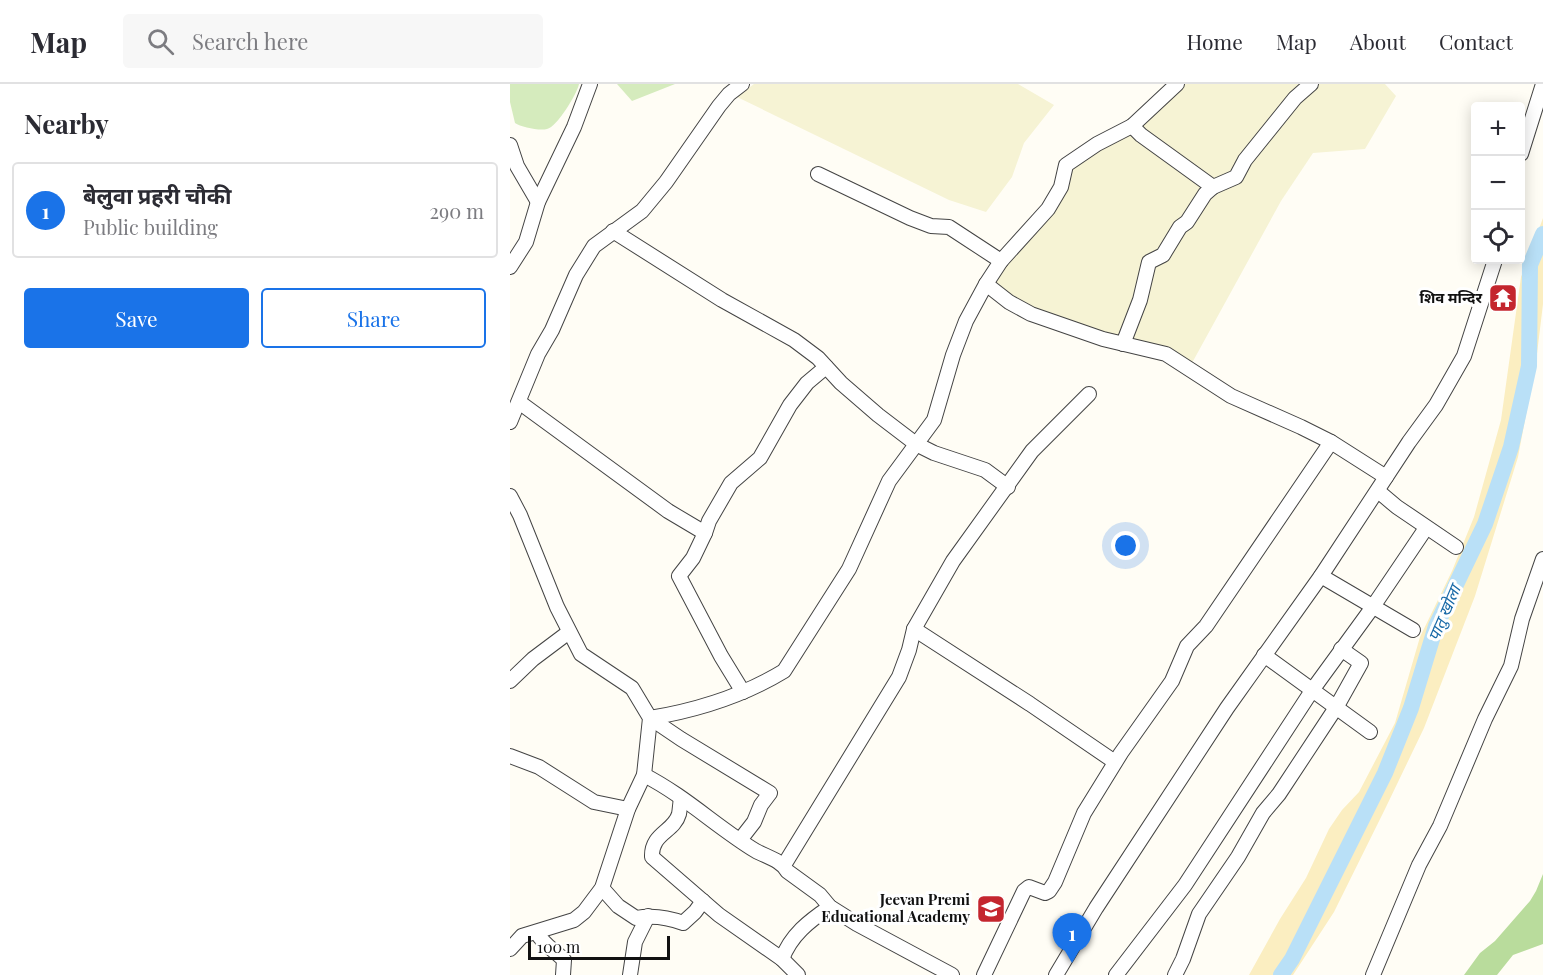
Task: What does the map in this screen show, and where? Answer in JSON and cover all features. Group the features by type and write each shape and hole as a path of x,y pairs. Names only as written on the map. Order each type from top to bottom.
{"street":[{"path":"510,267 526,242 538,202 574,127 590,84"},
{"path":"510,422 538,354 552,330 576,276 594,246 642,211 666,182 719,106 742,84"},
{"path":"650,718 708,706 743,692 784,671 849,569 889,481 934,420 953,355 966,321 1001,261 1048,209 1061,187 1066,165 1096,144 1132,126 1177,84"},
{"path":"1123,344 1140,300 1149,262 1163,255 1179,226 1187,222 1205,194 1213,187 1236,177 1245,160 1295,98 1311,84"},
{"path":"1525,141 1543,84"},
{"path":"1132,126 1213,187"},
{"path":"510,144 517,166 538,202"},
{"path":"818,174 910,218 932,226 949,227 1001,261"},
{"path":"613,231 722,300 794,340 878,415 916,444 934,453 985,470 1008,487"},
{"path":"1056,975 1143,834 1436,405 1464,356 1495,264"},
{"path":"986,284 1031,314 1086,334 1166,354 1231,396 1331,442 1386,477"},
{"path":"743,692 721,656 679,576 693,558 709,520 731,483 760,458 790,405 807,383 826,367"},
{"path":"784,866 899,677 914,629 953,561 1032,451 1089,394"},
{"path":"519,402 668,511 705,533"},
{"path":"984,975 1026,888 1047,892 1055,882 1084,813 1115,762 1172,681 1187,646 1206,626 1331,442"},
{"path":"1378,491 1426,528 1456,547"},
{"path":"510,496 520,515 557,607 581,654 632,688 650,718 770,793 761,805 754,822 740,840"},
{"path":"1116,975 1185,885 1313,689 1426,528"},
{"path":"1373,975 1419,865 1440,826 1485,719 1511,666 1522,619 1543,559"},
{"path":"1321,576 1413,630"},
{"path":"914,629 1115,762"},
{"path":"510,681 532,659 569,632"},
{"path":"1175,975 1199,914 1238,857 1263,813 1279,794 1337,706 1361,663 1341,649"},
{"path":"1264,655 1370,732"},
{"path":"510,949 522,936 574,920 584,912 602,888 628,808 644,775 650,718"},
{"path":"510,756 539,767 594,802 628,808"},
{"path":"644,775 663,785 740,840 784,866 787,871 820,895 830,907 952,975"},
{"path":"681,799 679,815 673,824 660,835 652,848 652,857 703,902 782,959 798,975"},
{"path":"602,888 618,906 636,918 648,916 670,918 683,923 703,902"},
{"path":"782,959 787,944 810,921 830,907"},
{"path":"630,975 635,942 648,916"},
{"path":"537,933 543,944 564,960 563,975"}],"shaded area":[{"path":"754,84 1018,84 1054,105 1024,143 1012,177 986,212 949,200 737,97"},
{"path":"1183,84 1385,84 1396,96 1365,149 1313,153 1281,201 1192,363 1164,346 1100,334 1061,322 1012,298 992,285 1009,259 1064,196 1071,169"}],"green space":[{"path":"510,84 579,84 561,117 551,127 544,129 530,128 515,123 510,102"},
{"path":"617,84 675,84 632,101"},
{"path":"1543,874 1543,944 1513,955 1497,975 1464,975 1480,953 1495,941 1530,901"}],"sand":[{"path":"1543,218 1543,304 1536,362 1518,457 1475,596 1424,728 1334,912 1293,975 1249,975 1306,878 1329,829 1342,810 1359,792 1395,723 1420,637 1452,571 1474,517 1501,420 1521,277"}],"waterway":[{"name":"पातु खोला","path":"1281,975 1292,959 1385,773 1411,708 1436,626 1485,524 1511,447 1529,366 1530,265 1543,234"}],"place":[{"name":"शिव मन्दिर","path":"1503,298"},
{"name":"Jeevan Premi Educational Academy","path":"991,909"},
{"name":"बेलुवा प्रहरी चौकी","path":"1072,963"}]}
